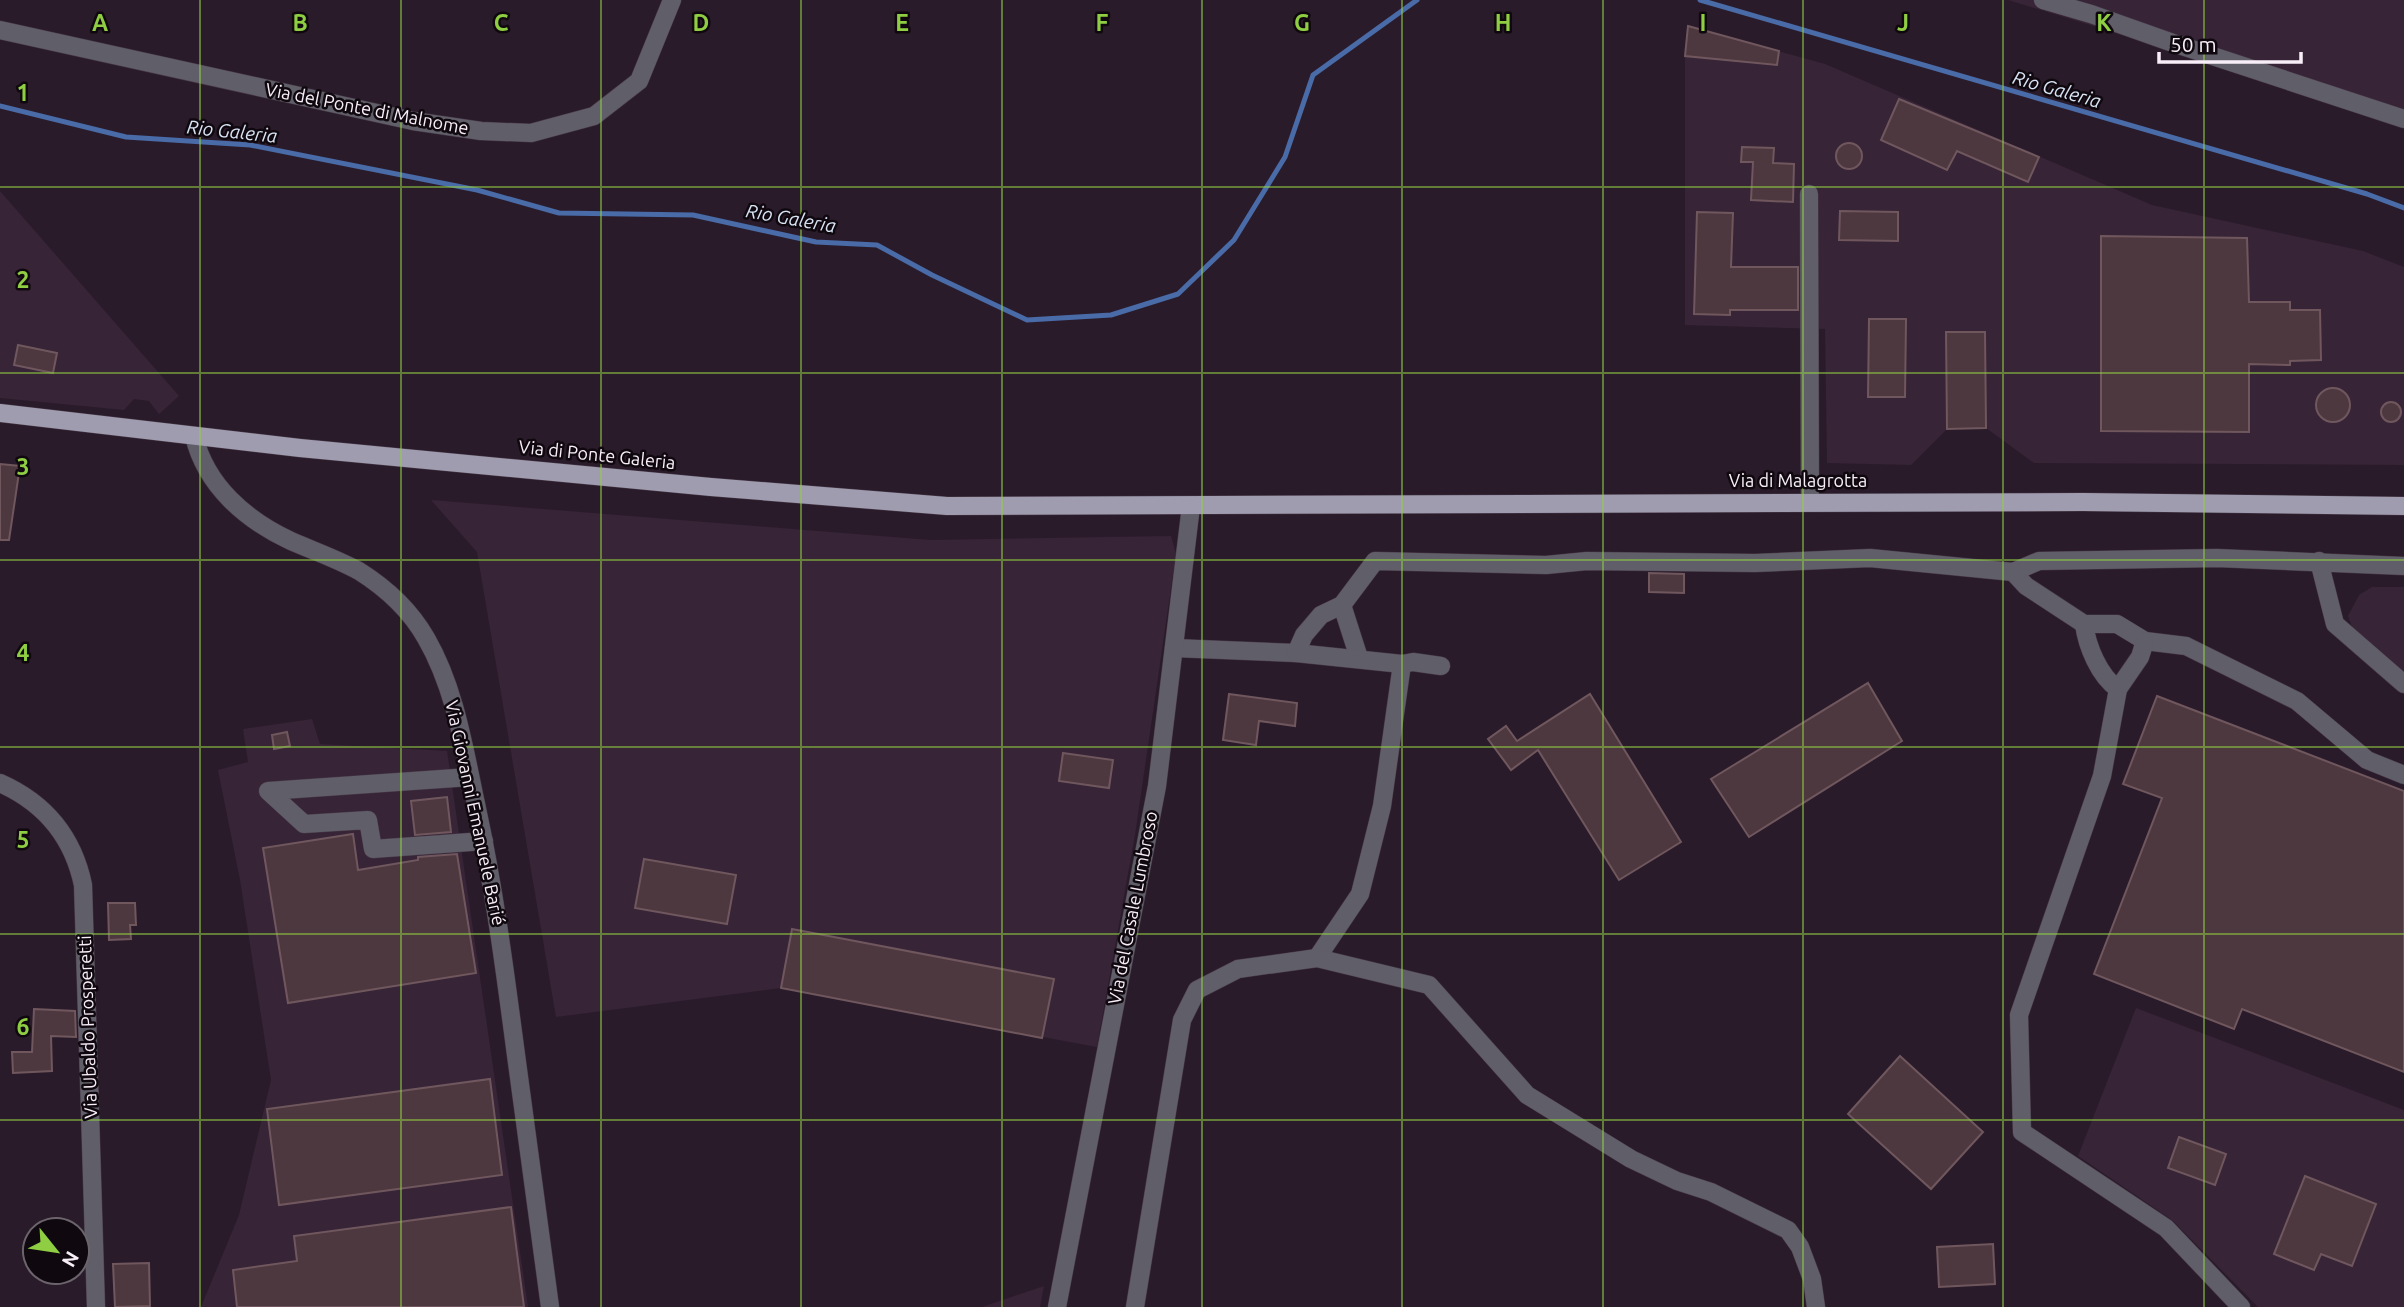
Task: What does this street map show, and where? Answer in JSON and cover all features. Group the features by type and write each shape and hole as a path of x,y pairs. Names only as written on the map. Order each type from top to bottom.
{"main road":[{"name":"Via di Ponte Galeria","path":"0,413 194,436 712,488 947,506 1191,506"},
{"name":"Via di Malagrotta","path":"1191,506 1810,502 2404,506"}],"street":[{"name":"Via del Ponte di Malnome","path":"0,30 413,121 481,131 531,133 594,116 639,81 672,0"},
{"path":"2043,0 2404,120"},
{"path":"1809,194 1810,502"},
{"name":"Via Giovanni Emanuele Barié","path":"194,436 200,457 212,480 240,509 273,531 339,561 372,580 394,597 413,618 434,654 449,692 470,777 498,914 550,1307"},
{"name":"Via del Casale Lumbroso","path":"1057,1307 1152,810 1191,506"},
{"path":"1296,653 1304,635 1321,615 1342,605 1375,561 1546,565 1587,561 1755,563 1870,558 2013,572 2039,561 2217,558 2404,566"},
{"path":"2319,561 2336,624 2404,684"},
{"path":"2013,572 2026,586 2084,624 2117,624 2145,641 2186,646 2297,701 2367,760 2404,775"},
{"path":"1342,605 1359,658"},
{"path":"2084,624 2086,640 2108,682 2118,689"},
{"path":"2145,641 2140,657 2118,689 2102,776 2019,1015 2022,1132 2166,1228 2241,1307"},
{"path":"1174,648 1296,653 1441,666"},
{"path":"1317,958 1360,894 1382,806 1402,664"},
{"path":"470,777 268,790 304,824 368,820 373,849 484,842"},
{"name":"Via Ubaldo Prosperetti","path":"0,783 35,805 53,821 74,851 83,885 96,1307"},
{"path":"1135,1307 1172,1070 1182,1020 1197,990 1238,970 1317,958 1429,985 1527,1096 1631,1159 1677,1181 1711,1192 1788,1230 1800,1247 1812,1279 1816,1307"}],"shaded area":[{"path":"2008,0 2404,0 2404,121"},
{"path":"1688,26 1825,64 2152,205 2363,251 2404,267 2404,465 2034,463 1986,428 1947,429 1911,465 1827,463 1825,329 1685,325 1685,56"},
{"path":"0,191 179,396 159,414 149,401 134,399 124,410 0,398"},
{"path":"431,500 930,540 1171,536 1176,554 1135,835 1097,1047 781,988 556,1017 477,552"},
{"path":"2372,587 2404,587 2404,681 2358,643 2348,616 2359,595"},
{"path":"312,719 320,744 447,751 528,1307 201,1307 239,1215 271,1080 240,880 218,770 248,762 243,729"},
{"path":"2136,1008 2404,1110 2404,1307 2258,1307 2172,1220 2078,1156"},
{"path":"1044,1286 1040,1307 982,1307"}],"building":[{"path":"1688,26 1779,51 1777,65 1685,56"},
{"path":"1899,99 2039,157 2028,182 1957,151 1947,170 1881,140"},
{"path":"1849,143 1858,147 1862,156 1858,165 1849,169 1840,165 1836,156 1840,147"},
{"path":"1742,147 1774,148 1773,163 1794,164 1793,202 1751,200 1753,162 1741,162"},
{"path":"1840,211 1898,212 1898,241 1839,240"},
{"path":"1697,212 1733,213 1731,267 1798,267 1798,310 1730,310 1730,315 1694,314"},
{"path":"2101,236 2247,238 2249,302 2290,302 2290,310 2320,310 2321,360 2290,361 2290,365 2249,364 2249,432 2101,431"},
{"path":"1869,319 1906,319 1905,397 1868,397"},
{"path":"1946,332 1985,332 1986,428 1947,429"},
{"path":"18,345 57,353 53,373 14,365"},
{"path":"2333,388 2345,393 2350,405 2345,417 2333,422 2321,417 2316,405 2321,393"},
{"path":"2391,402 2398,405 2401,412 2398,419 2391,422 2384,419 2381,412 2384,405"},
{"path":"0,464 20,466 9,540 0,540"},
{"path":"1649,573 1684,574 1684,593 1649,592"},
{"path":"1868,683 1902,741 1749,837 1711,779"},
{"path":"1229,694 1297,703 1295,726 1259,721 1256,745 1223,740"},
{"path":"1590,694 1681,842 1619,880 1538,750 1511,770 1488,739 1506,726 1517,741"},
{"path":"2157,696 2404,791 2404,1072 2242,1009 2234,1029 2094,974 2162,798 2123,784"},
{"path":"287,732 290,746 274,749 272,735"},
{"path":"1063,753 1113,760 1109,788 1059,781"},
{"path":"447,797 451,832 415,835 411,801"},
{"path":"353,834 358,870 418,860 418,857 457,854 476,973 288,1003 263,848"},
{"path":"644,859 736,875 727,924 635,908"},
{"path":"108,903 135,903 136,925 130,925 131,939 109,940"},
{"path":"792,929 1054,979 1042,1038 781,988"},
{"path":"34,1009 75,1011 76,1037 51,1036 52,1071 13,1073 12,1052 32,1052"},
{"path":"1900,1056 1983,1132 1931,1189 1848,1114"},
{"path":"490,1079 502,1175 279,1205 267,1109"},
{"path":"2179,1137 2226,1154 2215,1185 2168,1168"},
{"path":"2305,1176 2376,1204 2352,1266 2321,1254 2314,1270 2274,1254"},
{"path":"511,1207 524,1307 237,1307 233,1270 297,1261 294,1236"},
{"path":"1993,1244 1995,1284 1939,1287 1937,1247"},
{"path":"149,1263 150,1306 115,1307 113,1264"}],"waterway":[{"name":"Rio Galeria","path":"0,106 126,137 250,145 477,190 559,213 693,215 816,242 877,245 932,275 1027,320 1111,315 1178,294 1234,240 1285,157 1313,75 1417,0"},
{"name":"Rio Galeria","path":"1700,0 2367,194 2404,208"}]}
